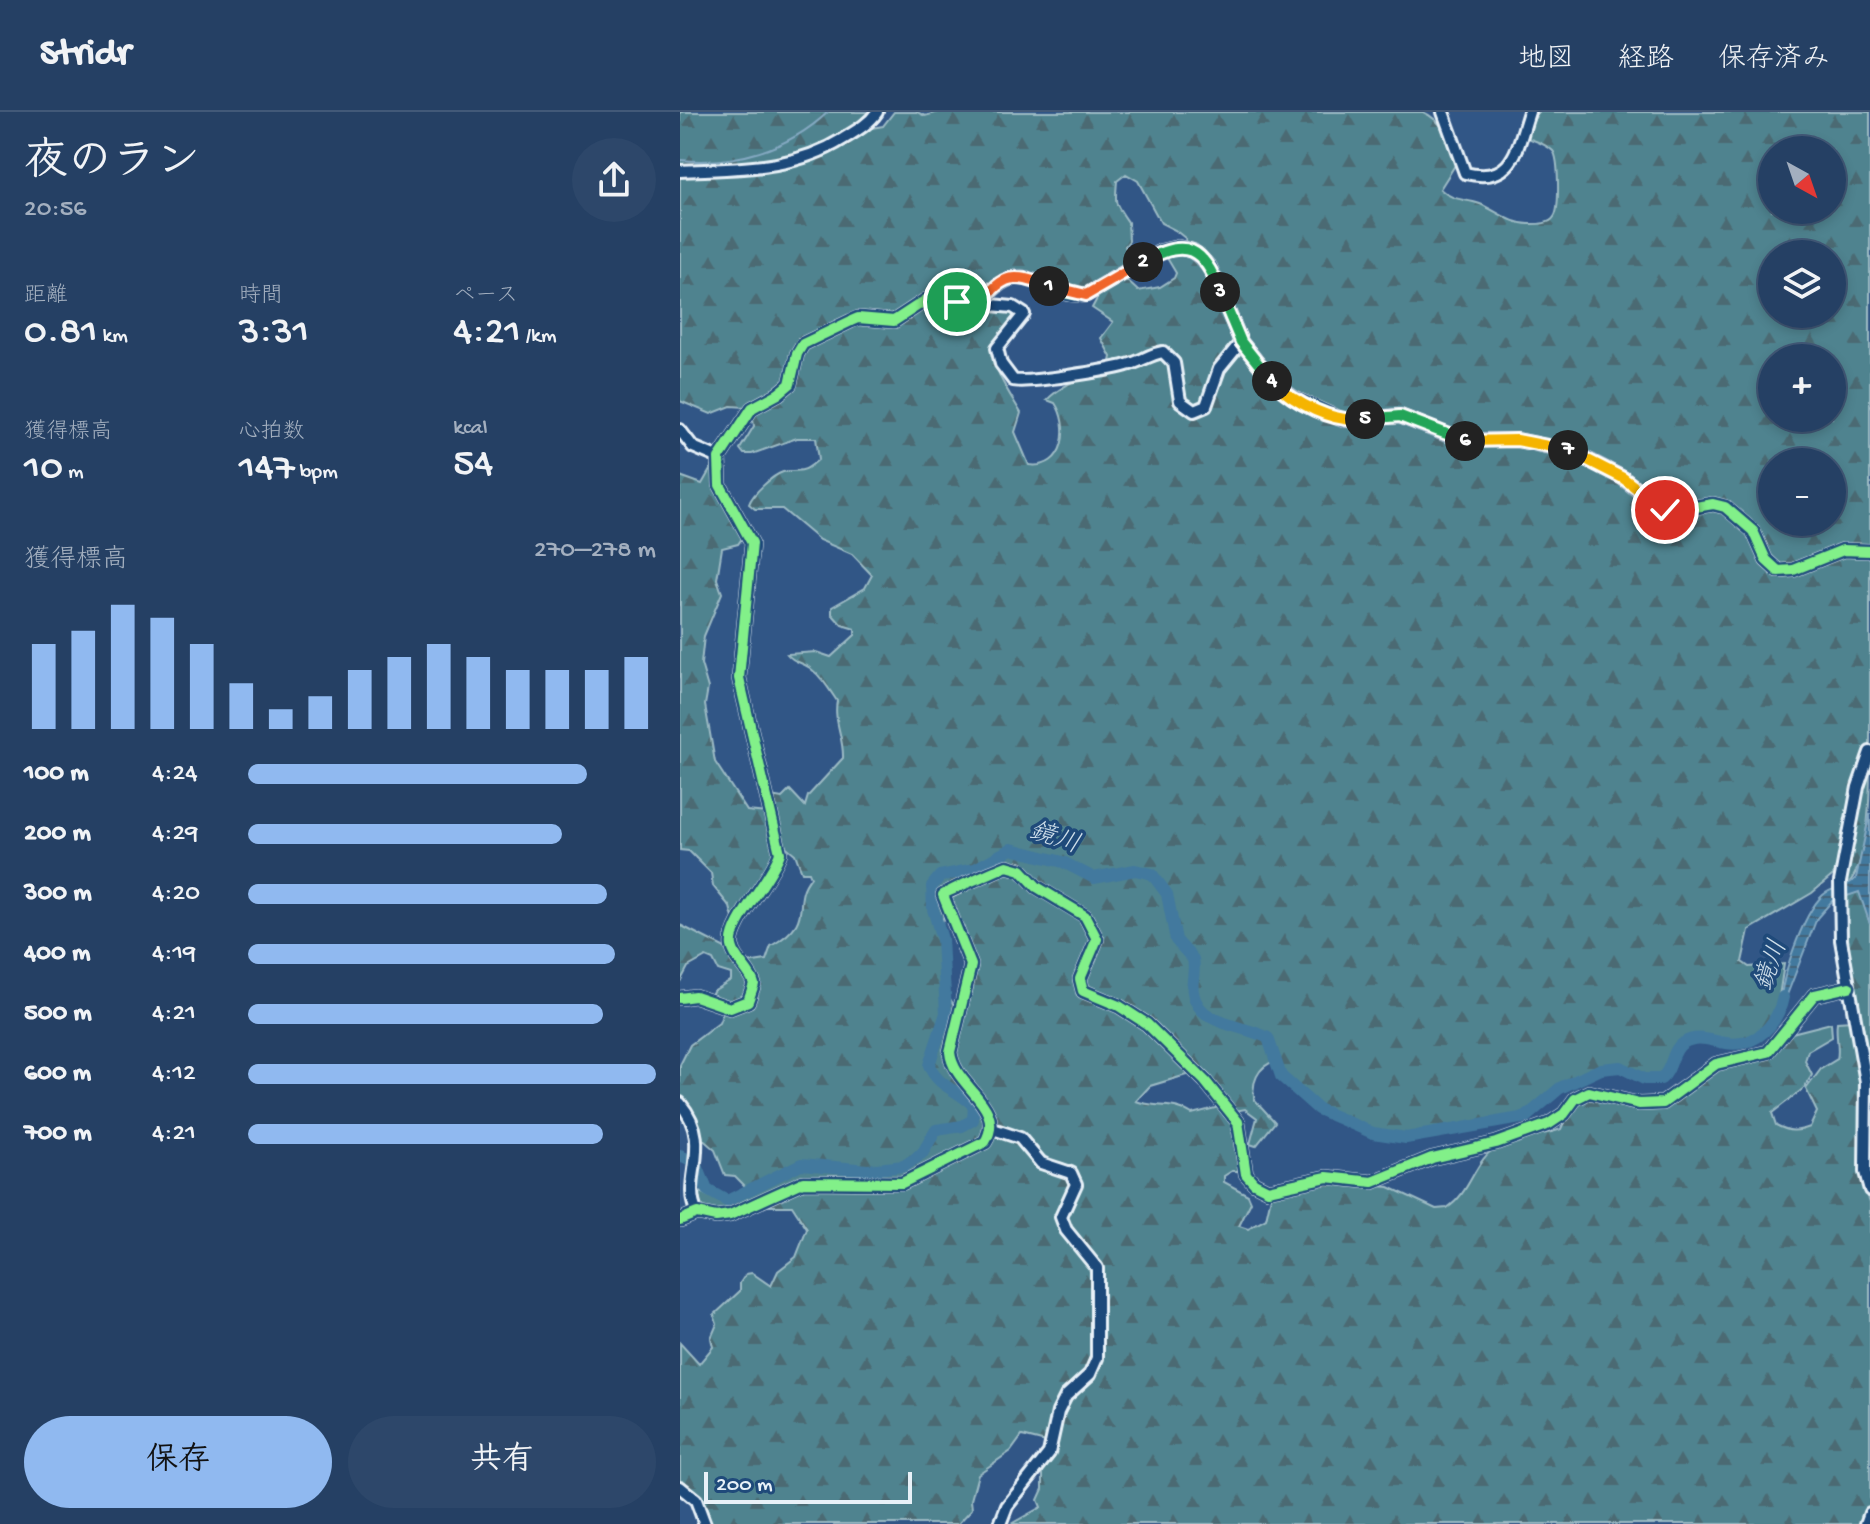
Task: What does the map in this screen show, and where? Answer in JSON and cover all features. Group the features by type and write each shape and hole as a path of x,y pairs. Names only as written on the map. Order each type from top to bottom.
{"street":[{"path":"680,171 766,168 815,155 862,127 877,112"},
{"path":"1443,112 1462,168 1468,174 1489,176 1497,174 1515,156 1529,112"},
{"path":"980,304 997,283 1012,277 1086,295 1161,251 1185,248 1199,254 1210,267 1241,342 1275,384 1334,418 1352,420 1400,416 1460,440 1517,440 1561,448 1623,478 1660,509 1672,511 1713,504 1725,507 1753,531 1766,560 1778,571 1793,570 1843,550 1870,551"},
{"path":"680,998 695,996 730,1008 748,1001 754,984 733,949 732,935 773,873 780,853 739,678 752,543 747,527 720,485 719,458 752,408 790,384 797,354 803,344 858,318 894,321 931,297 1013,307 1024,314 997,348 1001,364 1013,380 1031,383 1047,376 1123,367 1163,352 1172,359 1180,401 1194,411 1206,406 1219,369 1241,342"},
{"path":"680,430 693,447 719,458"},
{"path":"1870,752 1858,787 1840,882 1849,987 1866,1082 1865,1172 1870,1190"},
{"path":"680,1221 697,1213 716,1217 730,1215 803,1182 892,1184 914,1180 978,1148 990,1128 985,1105 958,1078 950,1052 971,965 967,948 944,906 943,895 948,889 981,880 1007,866 1021,870 1037,887 1090,921 1097,939 1080,979 1083,991 1119,1006 1147,1024 1205,1081 1238,1122 1246,1174 1254,1183 1268,1190 1327,1177 1373,1182 1432,1158 1496,1143 1549,1124 1564,1114 1575,1099 1589,1092 1639,1104 1663,1103 1716,1064 1768,1052 1814,995 1849,987"},
{"path":"680,1103 692,1123 697,1142 689,1191 697,1213"},
{"path":"990,1128 1020,1138 1041,1163 1071,1173 1076,1184 1063,1210 1063,1224 1094,1261 1099,1282 1098,1350 1093,1367 1066,1396 1058,1412 1049,1453 1007,1506 1000,1524"},
{"path":"680,1487 696,1500 705,1524"},
{"path":"1866,1524 1870,1513"}],"green space":[{"path":"680,112 873,112 853,130 808,153 758,163 680,168"},
{"path":"894,112 917,112 925,116 939,112 1423,112 1441,126 1457,162 1440,189 1450,196 1480,204 1511,220 1534,224 1552,219 1558,195 1557,163 1553,151 1525,137 1538,112 1870,112 1870,549 1784,568 1768,560 1759,536 1846,536 1846,448 1758,448 1758,533 1756,528 1729,506 1665,508 1576,450 1462,438 1398,411 1346,417 1292,393 1247,344 1210,262 1187,245 1185,238 1175,230 1161,223 1138,181 1126,174 1117,181 1116,199 1128,222 1129,241 1125,246 1131,264 1083,291 1075,289 1062,272 1037,277 1008,274 990,285 984,279 967,281 967,290 962,299 928,294 895,318 864,314 804,339 795,347 784,385 746,407 731,406 711,414 680,401 680,174 774,170 866,129 883,126"},
{"path":"1173,252 1188,252 1207,268 1235,342 1204,406 1187,406 1173,355 1109,366 1111,357 1101,338 1113,322 1092,308 1099,295 1124,278 1138,291 1160,287 1174,278 1176,273 1167,258"},
{"path":"942,300 965,309 1020,312 1001,341 996,362 1003,383 1021,413 1015,432 1029,465 1051,461 1062,444 1060,412 1055,403 1047,400 1071,383 1124,363 1142,359 1171,360 1175,393 1199,413 1221,371 1237,352 1242,352 1276,391 1332,419 1389,419 1450,440 1559,450 1619,479 1653,508 1723,510 1751,533 1765,566 1773,573 1840,554 1870,555 1870,746 1860,767 1838,871 1812,893 1749,930 1742,962 1749,967 1784,964 1776,1016 1766,1028 1740,1041 1707,1035 1676,1043 1668,1066 1659,1075 1644,1075 1617,1066 1601,1066 1555,1088 1526,1115 1497,1122 1448,1127 1412,1137 1371,1129 1331,1113 1296,1090 1275,1061 1260,1071 1255,1082 1255,1100 1275,1122 1256,1146 1250,1144 1257,1118 1245,1109 1235,1111 1178,1047 1148,1021 1088,991 1084,982 1101,938 1088,911 1038,884 1023,866 1002,862 979,877 945,886 940,894 944,914 939,938 942,985 956,1009 948,1063 955,1080 980,1105 986,1124 982,1140 907,1179 805,1179 787,1183 726,1212 699,1210 693,1189 728,1205 769,1183 771,1178 747,1188 735,1176 725,1175 715,1150 700,1137 690,1110 680,1098 680,1065 690,1045 719,1023 724,1010 737,1011 751,1002 758,985 747,963 766,960 771,946 794,928 799,919 802,895 811,877 809,872 802,872 795,854 783,844 771,796 782,798 790,790 805,806 808,796 843,758 836,715 837,701 814,672 787,654 816,652 831,657 855,635 855,629 842,625 832,614 832,607 865,588 872,575 852,554 819,540 782,509 755,509 749,504 758,490 774,477 783,472 804,470 819,459 816,438 797,438 752,454 744,454 740,449 754,426 752,413 794,385 803,349 858,323 884,327 898,324 926,303"},
{"path":"714,463 716,487 746,533 738,544 722,548 717,579 722,593 704,636 701,664 708,688 705,705 715,762 747,811 767,813 776,857 734,922 730,907 713,886 711,873 689,851 680,850 680,476 702,484"},
{"path":"1870,760 1867,830 1859,865 1843,888 1856,807"},
{"path":"1003,870 1029,879 1054,895 1077,915 1093,938 1076,980 1083,997 1117,1008 1144,1026 1193,1073 1150,1086 1136,1101 1178,1108 1192,1114 1219,1107 1233,1122 1242,1171 1232,1171 1224,1176 1224,1182 1248,1195 1251,1202 1239,1226 1248,1229 1266,1219 1271,1197 1276,1193 1322,1181 1389,1187 1436,1209 1447,1208 1462,1194 1490,1151 1515,1139 1561,1129 1566,1118 1586,1097 1654,1108 1709,1072 1769,1056 1788,1034 1831,1023 1832,1037 1808,1051 1805,1061 1812,1075 1804,1088 1772,1113 1776,1125 1793,1130 1805,1129 1810,1127 1817,1112 1806,1089 1821,1069 1837,1059 1837,1022 1852,1021 1864,1083 1864,1185 1870,1202 1870,1508 1863,1524 1011,1524 1041,1507 1038,1500 1043,1489 1043,1467 1055,1447 1063,1409 1100,1353 1101,1269 1093,1253 1069,1228 1066,1216 1078,1190 1076,1172 1063,1163 1044,1160 1020,1132 994,1124 954,1059 972,990 974,966 948,894 982,883"},
{"path":"1857,891 1861,894 1870,924 1870,1083 1845,938 1844,896"},
{"path":"680,925 729,950 749,982 746,997 733,1004 710,997 713,991 731,980 731,974 718,970 713,960 706,957 688,967 680,982"},
{"path":"993,1133 1037,1152 1066,1175 1072,1184 1060,1216 1062,1230 1070,1247 1081,1251 1095,1270 1094,1357 1086,1373 1068,1389 1050,1443 1022,1436 1011,1451 978,1474 971,1500 972,1509 958,1524 710,1524 702,1504 680,1482 680,1343 699,1364 713,1347 711,1338 717,1324 714,1315 740,1291 740,1283 746,1274 752,1273 771,1286 778,1271 796,1257 807,1229 792,1206 760,1206 803,1186 907,1185 980,1150"}],"water":[{"path":"1870,813 1870,924 1859,892 1832,901 1817,918 1780,1013 1787,969 1807,917 1823,895 1856,878"}],"waterway":[{"path":"680,160 720,160 759,152 796,136 828,112"},
{"name":"鏡川","path":"680,1156 696,1163 707,1190 727,1201 801,1164 868,1170 904,1166 922,1154 936,1130 962,1126 973,1120 974,1106 937,1078 929,1065 946,1013 942,939 933,909 932,886 940,876 975,869 1011,849 1063,862 1094,878 1135,870 1152,874 1167,894 1176,940 1193,959 1193,992 1204,1012 1224,1023 1268,1038 1281,1076 1318,1109 1373,1133 1406,1138 1526,1117 1560,1088 1601,1069 1620,1067 1644,1079 1661,1079 1676,1050 1689,1040 1737,1044 1764,1032 1776,1016 1783,997"}],"cycle path":[{"path":"680,998 695,996 730,1008 748,1001 754,984 734,951 733,937 743,914 780,853 739,678 752,543 720,485 719,458 752,408 790,384 797,354 803,344 858,318 894,321 937,296 980,304 995,288 1009,279 1020,277 1069,294 1086,295 1161,251 1178,247 1193,251 1210,267 1241,342 1275,384 1294,398 1343,420 1400,416 1460,440 1517,440 1574,452 1623,478 1660,509 1672,511 1713,504 1725,507 1753,531 1766,560 1778,571 1793,570 1843,550 1870,551"},
{"path":"680,1220 697,1213 716,1217 730,1215 803,1182 902,1183 985,1142 990,1129 989,1117 960,1076 950,1052 971,965 943,895 1007,866 1021,870 1037,887 1085,916 1097,939 1080,979 1083,991 1119,1006 1147,1024 1205,1081 1238,1122 1246,1174 1254,1183 1268,1190 1327,1177 1373,1182 1432,1158 1496,1143 1549,1124 1564,1114 1575,1099 1589,1092 1639,1104 1663,1103 1716,1064 1768,1052 1814,995 1849,987"}],"route":[{"path":"957,302 980,304 997,283 1012,277 1086,295 1161,251 1185,248 1199,254 1210,267 1234,330 1250,356 1275,384 1294,398 1343,420 1400,416 1460,440 1517,440 1561,448 1623,478 1665,510"}]}
